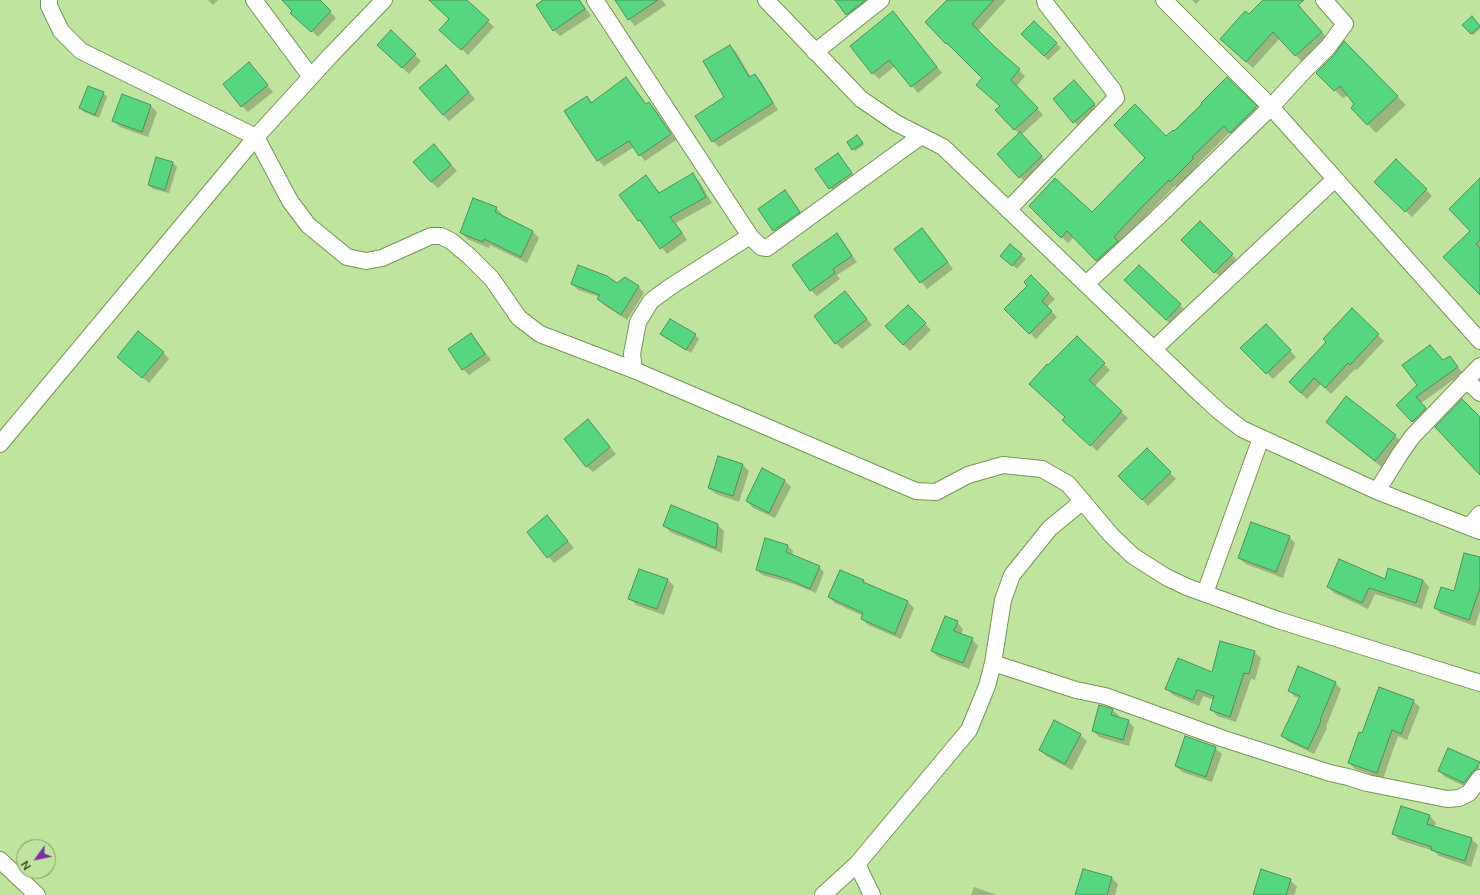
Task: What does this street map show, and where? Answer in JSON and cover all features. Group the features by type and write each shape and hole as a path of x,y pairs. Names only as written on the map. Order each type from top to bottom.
{"street":[{"path":"49,0 49,6 62,31 81,51 256,137 290,201 308,225 347,257 366,260 382,258 431,236 441,236 469,256 492,279 519,318 540,334 634,370 916,491 936,492 968,475 1003,465 1042,469 1068,484 1111,535 1133,556 1166,577 1278,620 1480,683"},
{"path":"254,0 311,77"},
{"path":"0,444 256,137 384,0"},
{"path":"595,0 750,236 761,247 767,248 921,136"},
{"path":"766,0 861,99 896,123 943,147 1220,412 1242,429 1377,491 1474,529 1480,514"},
{"path":"815,52 881,0"},
{"path":"1008,210 1116,98 1113,90 1046,4 1045,0"},
{"path":"1164,0 1271,107 1480,341"},
{"path":"1086,284 1271,107 1304,71 1328,48 1345,24 1324,0"},
{"path":"1154,349 1335,179"},
{"path":"634,370 632,354 638,322 651,301 670,287 750,236"},
{"path":"1377,491 1412,437 1480,366"},
{"path":"1466,380 1480,393"},
{"path":"1205,593 1261,438"},
{"path":"822,895 858,864 970,730 987,686 993,663 1004,600 1012,575 1050,528 1083,502"},
{"path":"993,663 1076,690 1105,696 1224,739 1330,774 1348,777 1367,783 1446,799 1459,798 1469,793 1480,778"},
{"path":"0,860 37,895"},
{"path":"858,864 872,895"}],"building":[{"path":"282,0 320,0 331,11 311,32 290,13 292,11"},
{"path":"429,0 467,0 489,20 461,50 439,30 449,19"},
{"path":"543,0 579,0 585,9 553,31 536,5"},
{"path":"615,0 658,0 628,20"},
{"path":"835,0 866,0 846,15"},
{"path":"947,0 994,0 972,24 1020,69 1011,80 1038,108 1014,130 995,110 1000,106 976,85 982,78 925,22"},
{"path":"1263,0 1304,0 1298,5 1322,32 1295,56 1273,32 1246,62 1220,39 1245,11 1249,14"},
{"path":"893,11 937,67 911,87 889,60 872,74 850,46"},
{"path":"1472,16 1480,26 1471,34 1462,25"},
{"path":"1034,21 1057,43 1044,56 1021,34"},
{"path":"391,30 416,54 402,68 377,45"},
{"path":"1344,41 1398,96 1367,125 1351,108 1354,104 1340,86 1334,91 1316,73 1335,54"},
{"path":"730,45 749,77 755,74 773,103 712,142 695,116 724,97 703,61"},
{"path":"249,62 268,85 241,107 223,84"},
{"path":"446,65 469,92 443,115 419,88"},
{"path":"626,77 646,104 649,102 671,134 639,156 629,141 597,161 564,111 587,96 591,103"},
{"path":"1227,77 1257,106 1230,133 1224,126 1192,157 1194,158 1170,182 1169,180 1138,211 1114,237 1118,241 1096,261 1067,231 1061,238 1029,206 1055,178 1092,212 1145,158 1114,125 1135,104 1166,136 1173,130 1174,131 1202,104 1201,103"},
{"path":"1074,80 1095,104 1073,123 1053,99"},
{"path":"88,86 104,92 95,115 79,108"},
{"path":"122,94 151,105 142,132 112,121"},
{"path":"1020,132 1042,156 1019,178 997,154"},
{"path":"857,135 863,143 852,150 847,142"},
{"path":"434,144 451,165 431,182 413,162"},
{"path":"838,153 852,173 829,189 815,169"},
{"path":"156,157 173,162 165,190 148,185"},
{"path":"1396,159 1427,189 1405,212 1374,182"},
{"path":"693,173 706,197 670,217 682,233 660,249 640,220 638,221 619,195 646,175 659,193"},
{"path":"1480,178 1480,240 1476,244 1480,248 1480,295 1443,257 1470,231 1449,209"},
{"path":"785,190 800,212 773,231 758,209"},
{"path":"473,198 497,207 495,212 533,231 521,257 484,239 483,242 460,233"},
{"path":"1200,221 1233,254 1214,273 1181,240"},
{"path":"922,228 948,262 920,283 894,249"},
{"path":"837,233 852,256 833,269 835,273 810,291 792,265"},
{"path":"1010,244 1022,254 1012,266 1000,256"},
{"path":"578,265 607,276 617,283 625,277 639,286 621,315 597,299 600,295 571,284"},
{"path":"1139,265 1181,304 1166,320 1124,280"},
{"path":"1031,275 1049,293 1042,301 1052,311 1029,334 1004,309 1027,286 1024,282"},
{"path":"845,291 867,319 835,344 814,316"},
{"path":"908,305 926,323 903,345 885,326"},
{"path":"1352,308 1379,334 1350,365 1348,363 1325,388 1314,378 1301,393 1289,382 1326,342 1323,339"},
{"path":"670,319 696,334 686,350 660,334"},
{"path":"1266,324 1291,350 1266,374 1240,348"},
{"path":"138,331 164,352 142,378 117,357"},
{"path":"471,333 485,354 462,370 448,349"},
{"path":"1077,336 1105,363 1089,380 1122,411 1090,446 1062,420 1065,417 1029,384 1047,364 1048,365"},
{"path":"1430,345 1443,360 1450,356 1458,367 1416,397 1426,408 1412,422 1396,405 1417,385 1402,365"},
{"path":"1346,396 1396,435 1375,461 1326,422"},
{"path":"1462,399 1480,417 1480,475 1435,427"},
{"path":"588,419 610,447 586,467 564,439"},
{"path":"1147,448 1171,472 1142,500 1118,476"},
{"path":"718,456 743,464 733,496 708,488"},
{"path":"762,468 785,480 769,513 746,501"},
{"path":"671,505 718,524 716,548 663,526"},
{"path":"547,515 568,541 547,558 527,532"},
{"path":"1251,522 1290,536 1276,572 1238,558"},
{"path":"765,538 788,545 786,552 820,566 810,589 788,579 756,570"},
{"path":"1464,553 1480,557 1480,588 1469,620 1434,608 1441,587 1454,591"},
{"path":"1339,559 1385,579 1388,568 1423,580 1416,603 1369,588 1362,603 1327,587"},
{"path":"639,569 668,579 657,609 628,599"},
{"path":"840,570 864,580 863,582 908,601 895,634 861,619 863,613 828,597"},
{"path":"945,616 958,621 954,631 973,638 963,663 931,651"},
{"path":"1220,641 1255,651 1249,674 1244,673 1230,717 1210,710 1214,696 1197,690 1193,700 1165,689 1178,658 1212,672"},
{"path":"1298,666 1336,682 1308,749 1281,736 1300,696 1288,691"},
{"path":"1379,687 1414,700 1401,734 1392,730 1377,773 1348,763 1359,732 1362,733"},
{"path":"1099,705 1113,709 1111,715 1129,720 1123,740 1092,731"},
{"path":"1054,720 1081,734 1065,764 1039,750"},
{"path":"1185,736 1216,747 1206,777 1175,766"},
{"path":"1448,748 1480,762 1464,783 1438,771"},
{"path":"1401,806 1430,815 1427,824 1472,838 1465,861 1431,850 1432,847 1392,834"},
{"path":"1083,869 1112,877 1107,895 1075,895"},
{"path":"1261,869 1291,879 1286,895 1253,895"}]}
